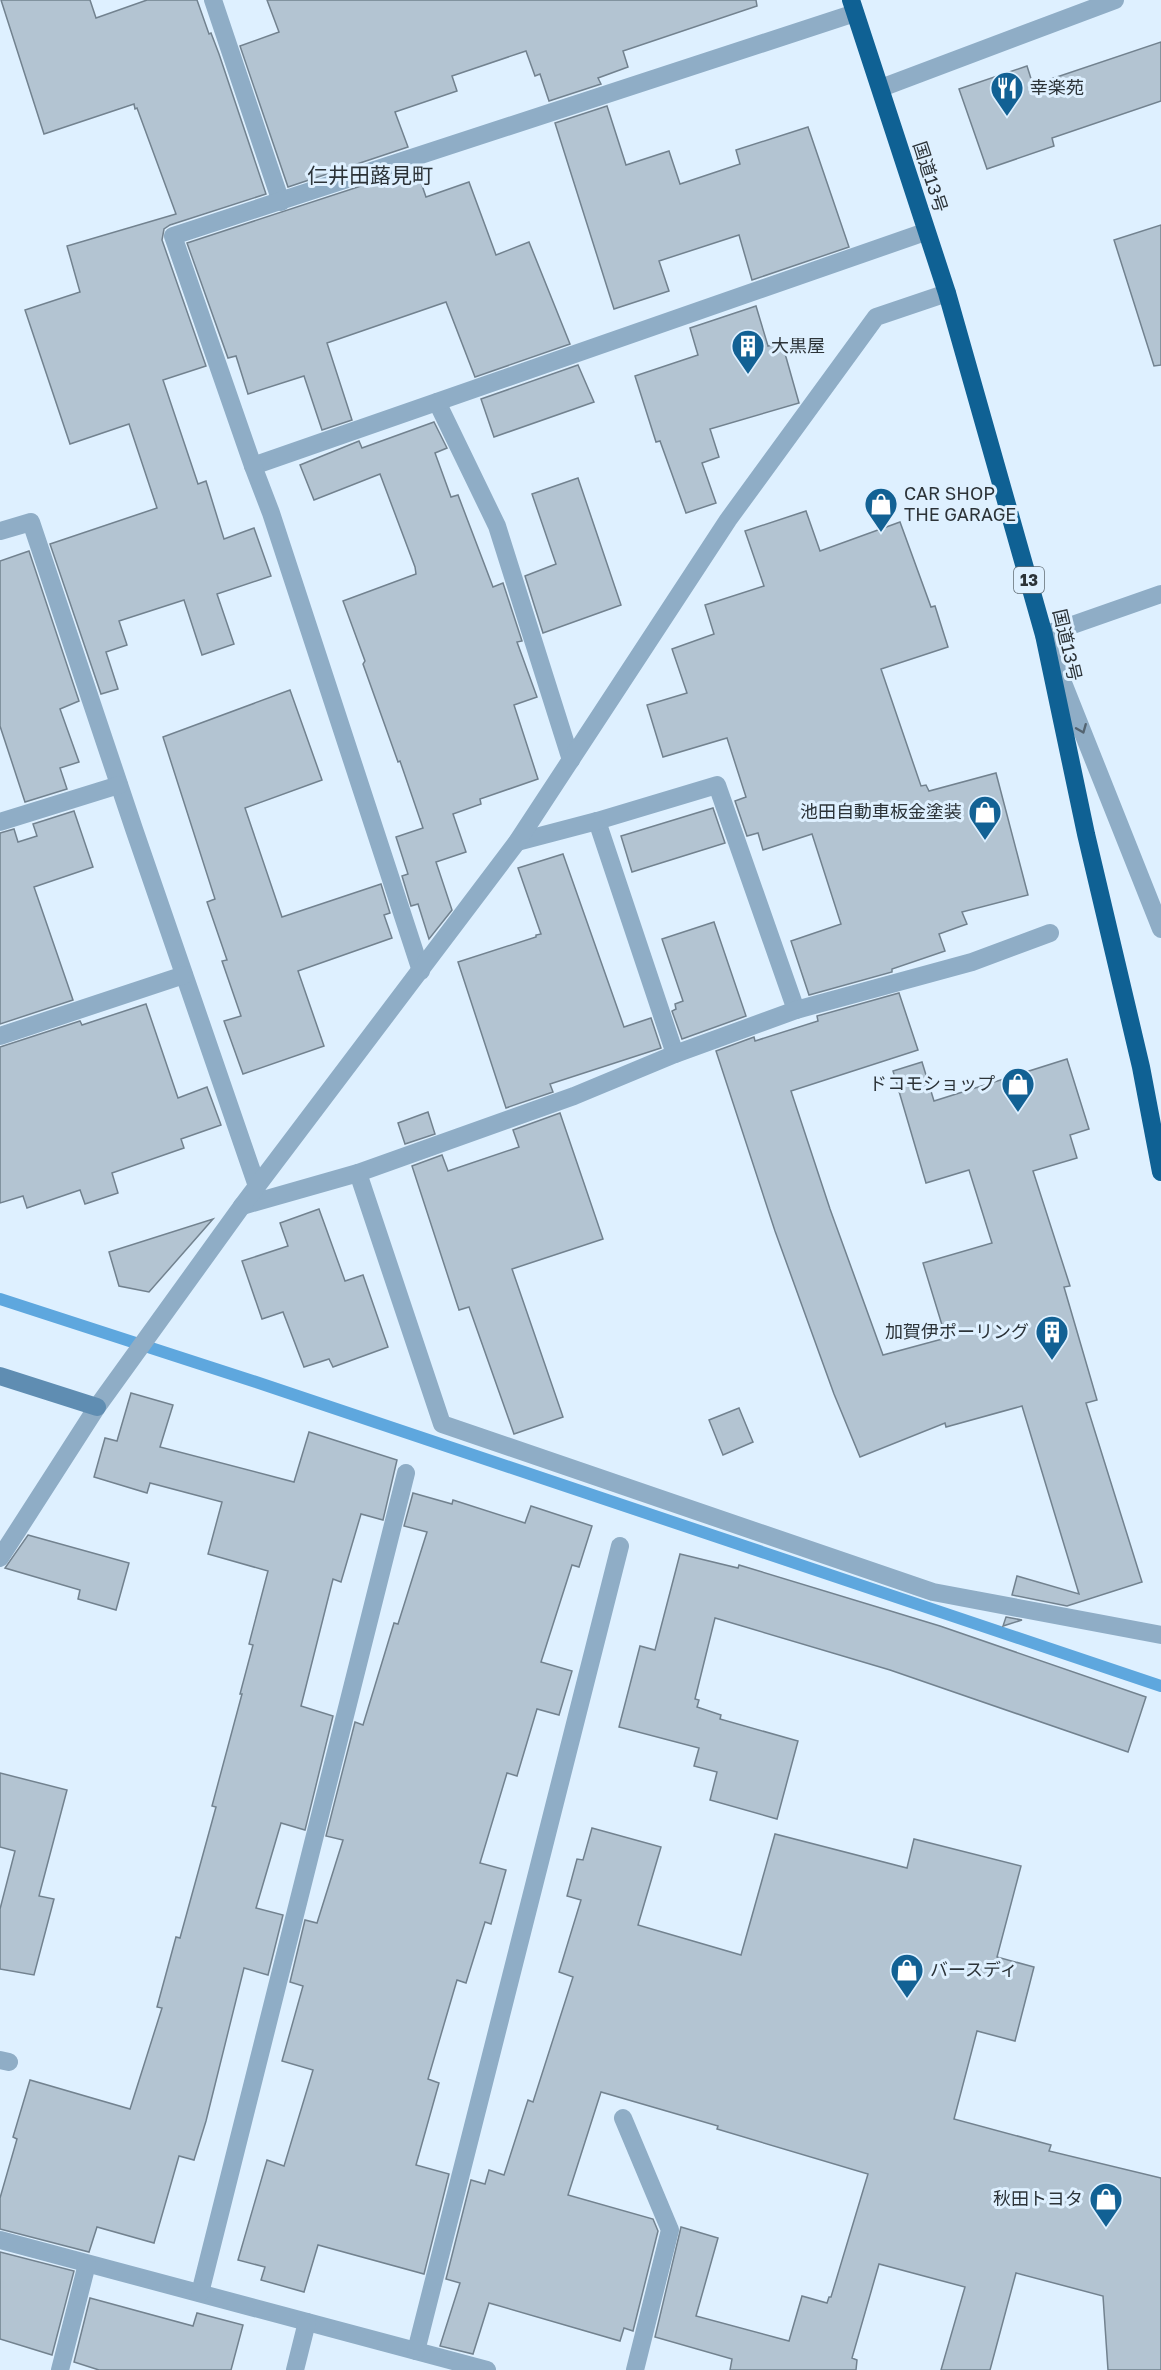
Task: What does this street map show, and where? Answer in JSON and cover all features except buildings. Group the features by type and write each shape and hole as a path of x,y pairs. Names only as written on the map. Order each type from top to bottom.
{"highway":[{"name":"国道13号","path":"853,6 925,232 947,293 1044,635 1086,834 1141,1067 1161,1172"}],"street":[{"path":"213,0 281,202"},
{"path":"881,88 1115,0"},
{"path":"421,971 275,524 173,236 281,202 853,6"},
{"path":"253,466 925,232"},
{"path":"0,1558 98,1407 242,1206 518,842 728,520 876,317 947,293"},
{"path":"437,402 497,526 571,760"},
{"path":"0,531 31,522 257,1186"},
{"path":"1161,594 1044,635 1161,928"},
{"path":"518,842 597,821 717,784 796,1010"},
{"path":"0,822 119,785"},
{"path":"597,821 675,1054"},
{"path":"242,1206 358,1173 574,1096 675,1054 796,1010 972,962 1050,933"},
{"path":"0,1036 184,975"},
{"path":"358,1173 442,1424 933,1592 1161,1635"},
{"path":"0,1377 98,1407"},
{"path":"200,2294 406,1473"},
{"path":"416,2351 620,1546"},
{"path":"624,2118 670,2230 634,2370"},
{"path":"0,2240 488,2370"},
{"path":"60,2370 87,2264"},
{"path":"295,2370 307,2322"}],"waterway":[{"path":"0,1299 256,1382 1161,1686"}],"place":[{"name":"幸楽苑","path":"1007,117"},
{"name":"大黒屋","path":"748,375"},
{"name":"CAR SHOP THE GARAGE","path":"881,533"},
{"name":"池田自動車板金塗装","path":"985,841"},
{"name":"ドコモショップ","path":"1018,1113"},
{"name":"加賀伊ポーリング","path":"1052,1361"},
{"name":"バースディ","path":"907,1999"},
{"name":"秋田トヨタ","path":"1106,2228"}],"district":[{"name":"仁井田蕗見町","path":"370,176"}]}
